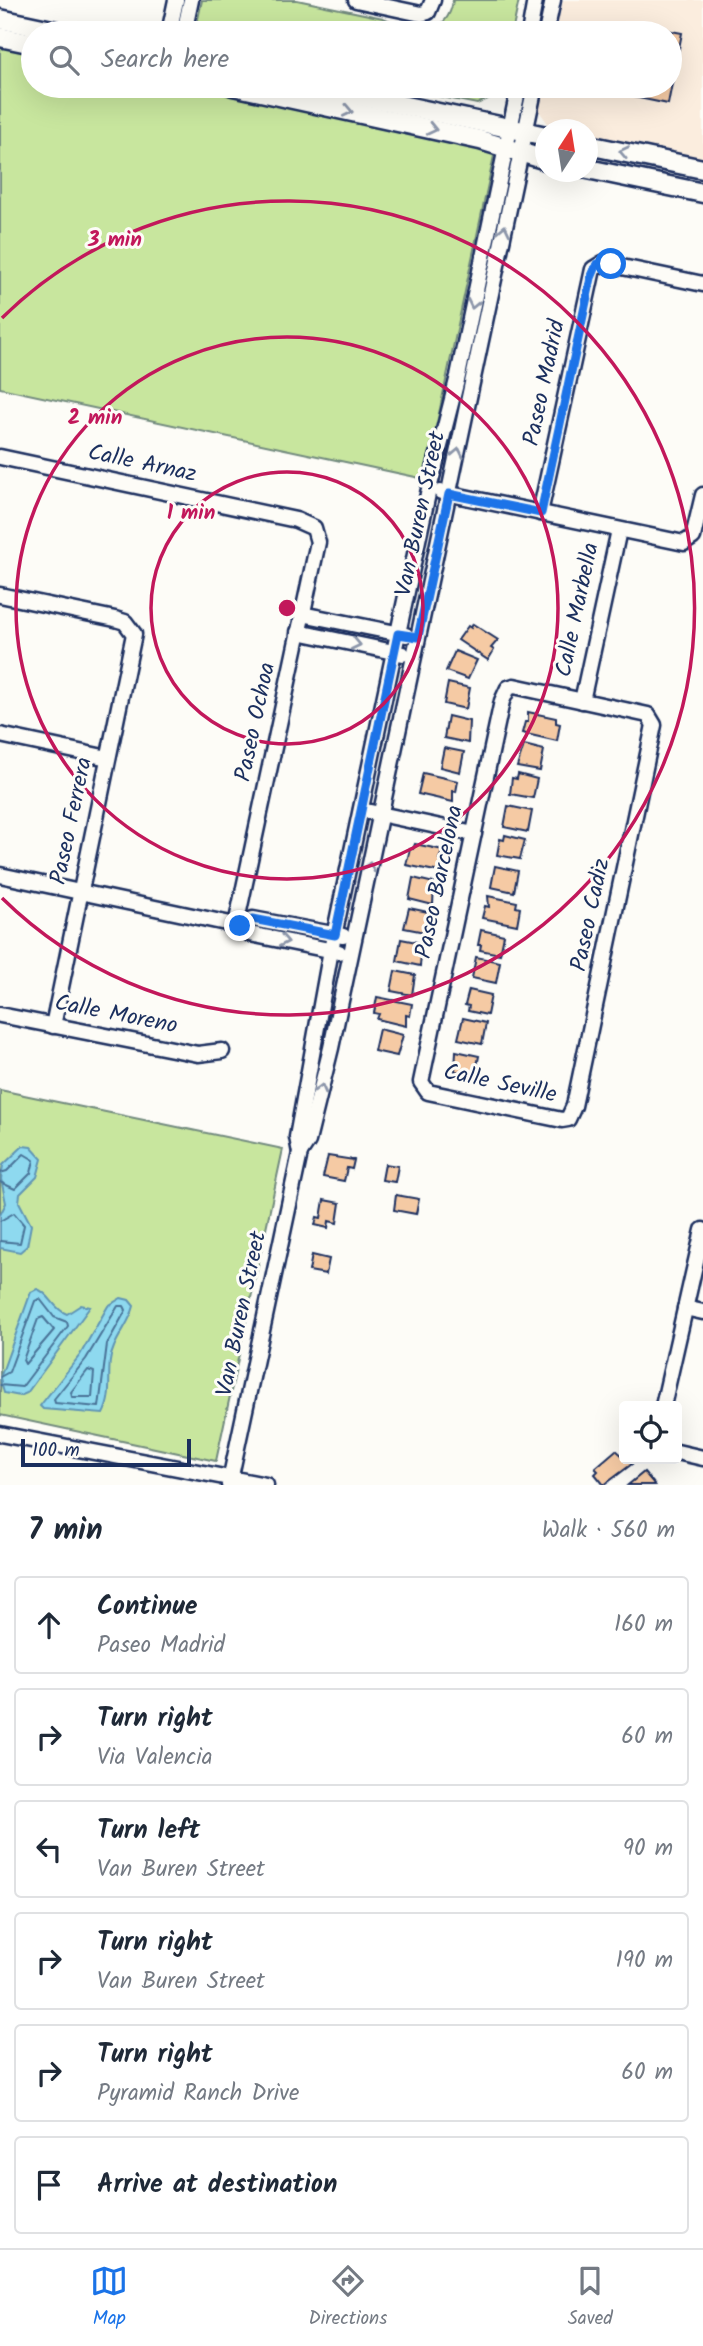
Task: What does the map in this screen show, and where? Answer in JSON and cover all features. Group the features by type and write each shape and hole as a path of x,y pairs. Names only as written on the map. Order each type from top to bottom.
{"main road":[{"path":"0,19 21,23"},
{"path":"0,37 21,41"},
{"path":"287,98 514,149 535,156"},
{"path":"368,98 535,133"},
{"path":"598,147 703,169"},
{"path":"598,171 703,193"},
{"path":"614,174 662,175 703,184"}],"street":[{"path":"172,21 176,0"},
{"path":"187,21 191,0"},
{"path":"356,0 413,12 430,6"},
{"path":"531,21 535,0"},
{"path":"549,21 553,0"},
{"name":"Van Buren Street","path":"518,130 519,98"},
{"name":"Van Buren Street","path":"229,1482 300,1153 308,1141 351,955 449,494 514,149 530,98"},
{"name":"Van Buren Street","path":"300,1153 297,1136 331,950 394,652 429,489 514,149"},
{"name":"Paseo Madrid","path":"541,513 591,278 597,264 611,264 703,284"},
{"name":"Calle Arnaz","path":"0,457 296,520 314,528"},
{"path":"429,489 684,543 690,542 703,495"},
{"name":"Paseo Ochoa","path":"238,925 318,542 314,528"},
{"name":"Calle Marbella","path":"582,701 619,530"},
{"name":"Paseo Ferrera","path":"0,595 115,619 130,628 134,642 53,1026"},
{"path":"302,614 418,637"},
{"path":"298,632 414,656"},
{"name":"Paseo Barcelona","path":"423,1088 423,1074 502,701 508,688 522,688 582,701"},
{"name":"Paseo Cadiz","path":"568,1119 574,1106 653,733 653,719 648,715 582,701"},
{"path":"0,735 108,758"},
{"path":"361,810 474,834"},
{"path":"0,875 238,925 250,934 351,955"},
{"path":"238,925 253,919 354,939"},
{"name":"Calle Moreno","path":"0,1015 198,1054 222,1051"},
{"name":"Calle Seville","path":"423,1088 462,1100 553,1119 568,1119"},
{"path":"664,1401 703,1230"},
{"path":"685,1307 703,1312"},
{"path":"0,1434 229,1482 267,1485"},
{"path":"682,1453 703,1458"}],"shaded area":[{"path":"563,0 703,0 703,161 598,138 598,119 545,119 539,111 542,98 682,98 682,21 558,21"}],"green space":[{"path":"202,0 297,0 390,21 198,21"},
{"path":"453,0 519,0 515,21 444,21"},
{"path":"0,46 21,50 21,98 243,98 495,151 425,479 0,388"},
{"path":"447,98 490,98 477,104"},
{"path":"0,1090 283,1149 216,1461 0,1415"}],"water":[{"path":"23,1146 31,1147 42,1159 37,1177 20,1194 19,1202 31,1225 27,1246 20,1252 0,1248 0,1215 6,1203 1,1179 3,1165"},
{"path":"37,1289 67,1314 81,1305 90,1307 27,1393 20,1396 4,1393 0,1378 31,1292"},
{"path":"121,1298 129,1300 134,1306 111,1355 107,1406 103,1414 43,1409 40,1406 80,1355 108,1306"}],"building":[{"path":"639,98 669,98 668,104"},
{"path":"473,624 498,640 491,648 494,650 488,660 458,640 468,626 471,628"},
{"path":"455,651 477,660 468,679 446,671"},
{"path":"448,683 470,688 466,709 444,704"},
{"path":"528,712 556,718 556,723 560,724 557,741 522,733 525,722 528,722"},
{"path":"448,716 469,721 468,743 444,738"},
{"path":"524,745 544,750 540,771 517,767"},
{"path":"444,748 464,752 460,772 440,767"},
{"path":"423,773 458,781 456,792 453,791 453,802 418,794"},
{"path":"518,774 537,779 533,798 510,794 512,778 517,779"},
{"path":"508,806 532,811 528,832 504,827"},
{"path":"505,835 525,840 520,859 497,855 500,839 504,840"},
{"path":"415,844 443,850 439,859 442,860 440,872 406,865 410,849 413,849"},
{"path":"495,866 518,871 514,892 491,887"},
{"path":"413,878 434,883 433,905 409,899"},
{"path":"488,896 517,902 516,907 520,908 517,925 482,918 485,906 489,907"},
{"path":"409,908 428,912 425,932 404,928"},
{"path":"481,930 504,935 500,954 480,950 481,945 478,945"},
{"path":"401,939 422,943 420,966 397,961"},
{"path":"476,957 500,962 496,983 472,978"},
{"path":"395,971 415,975 412,995 391,991"},
{"path":"469,990 491,995 487,1015 468,1011 469,1006 465,1005"},
{"path":"377,997 412,1004 410,1016 406,1015 406,1026 377,1019 379,1014 374,1013"},
{"path":"463,1018 486,1023 482,1044 458,1039"},
{"path":"379,1029 403,1035 397,1056 374,1051"},
{"path":"456,1051 479,1056 475,1076 455,1071"},
{"path":"328,1156 354,1160 352,1169 347,1168 344,1181 323,1177"},
{"path":"385,1164 398,1166 395,1182 382,1180"},
{"path":"396,1195 419,1199 416,1214 394,1210"},
{"path":"324,1200 340,1203 337,1223 329,1221 328,1228 315,1225 317,1217 321,1218"},
{"path":"312,1255 329,1259 326,1274 309,1271"},
{"path":"616,1450 619,1453 619,1464 632,1464 604,1485 595,1474 598,1471 595,1468"},
{"path":"644,1472 655,1485 628,1485"}],"route":[{"path":"240,926 253,919 335,935 398,634 418,637 449,494 541,513 593,269 597,264 611,264"}]}
